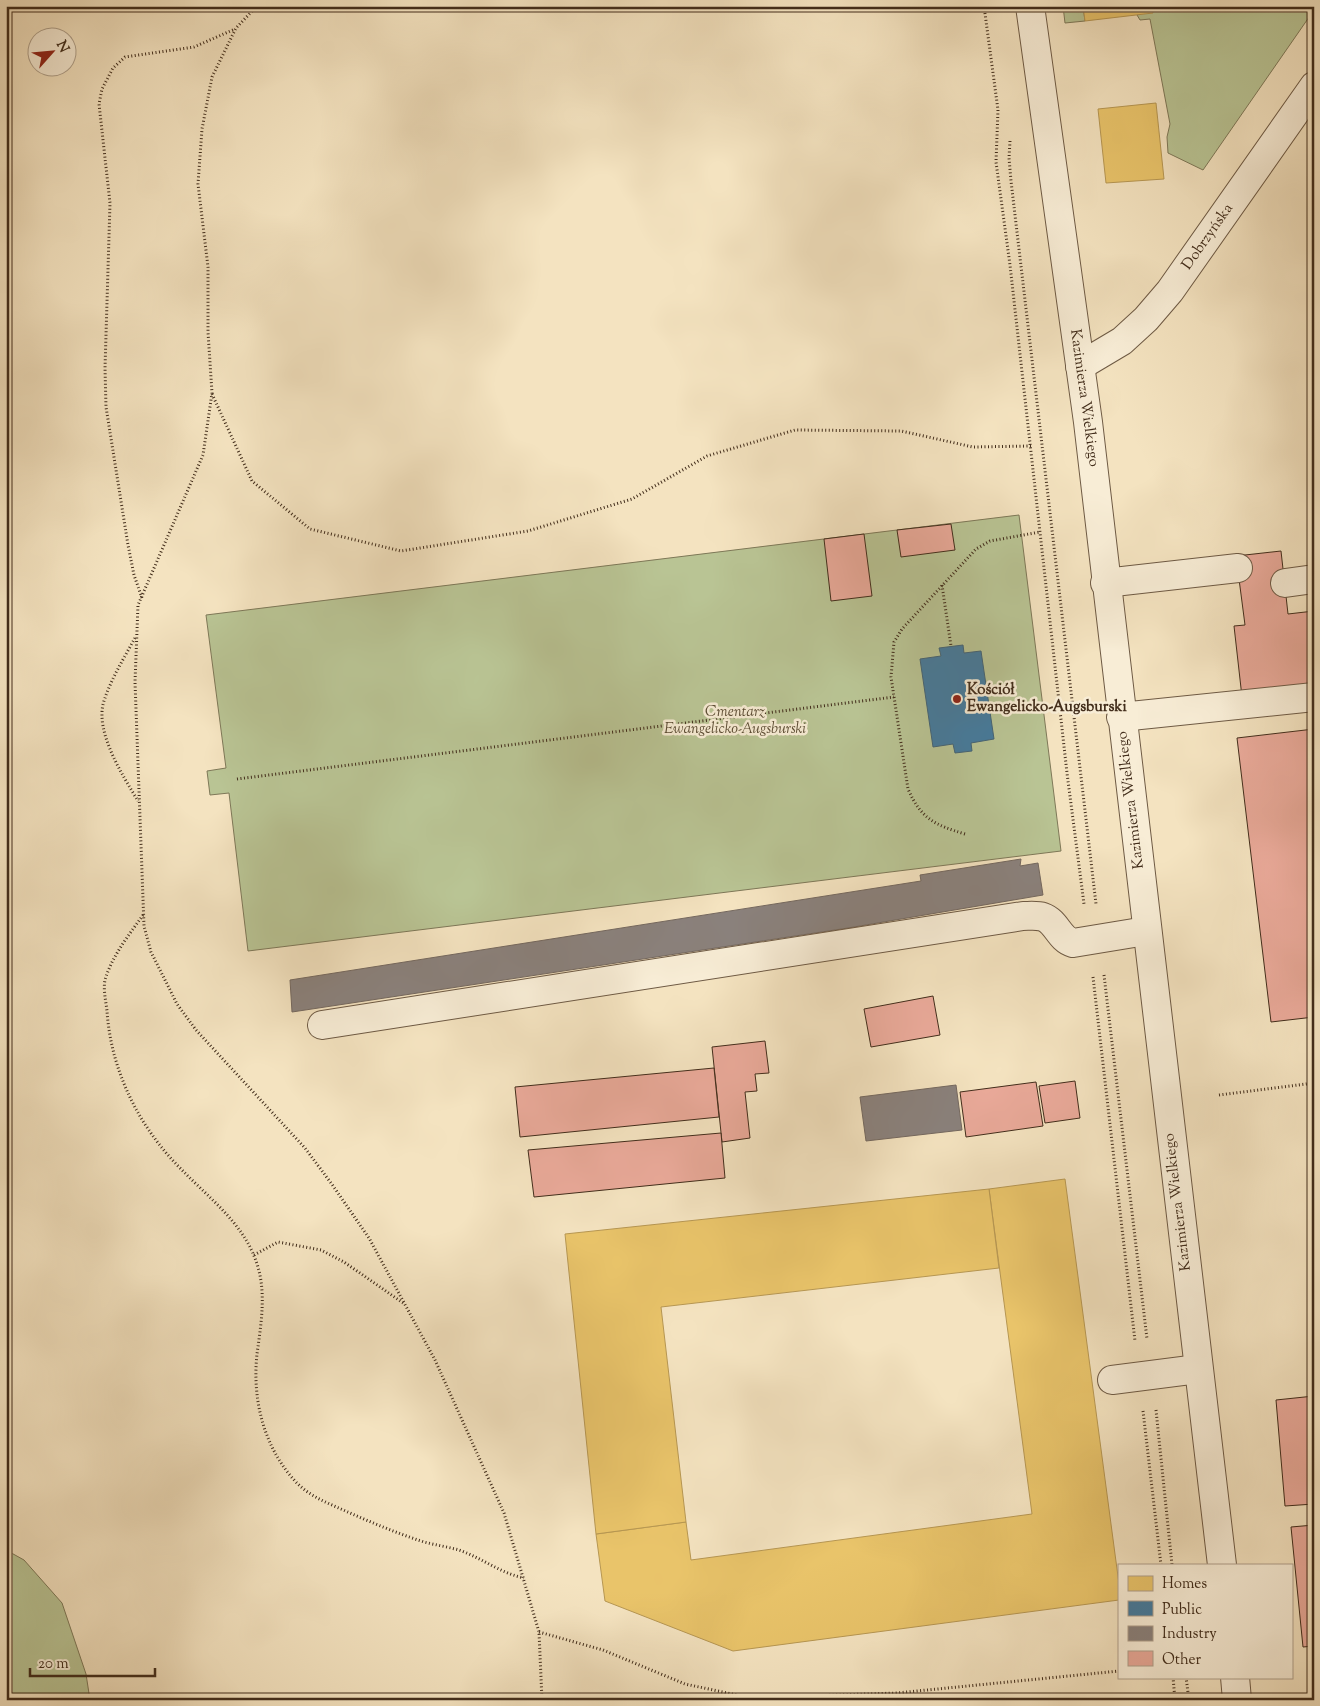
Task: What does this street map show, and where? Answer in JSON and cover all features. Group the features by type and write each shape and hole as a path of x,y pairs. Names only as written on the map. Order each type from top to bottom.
{"street":[{"name":"Kazimierza Wielkiego","path":"1030,6 1088,422 1105,583 1222,1564"},
{"name":"Dobrzyńska","path":"1080,366 1122,341 1146,319 1170,291 1314,86"},
{"path":"1105,583 1238,568"},
{"path":"1285,583 1314,579"},
{"path":"1121,717 1314,696"},
{"path":"322,1025 1023,916 1042,916 1050,920 1065,940 1073,943 1146,931"},
{"path":"1134,1377 1198,1369"},
{"path":"1235,1678 1237,1700"}],"path":[{"path":"257,6 236,28 212,77 202,129 198,184 208,267 208,332 212,393 203,455 138,605 136,638 139,803 144,926 151,952 177,1004 196,1030 305,1148 369,1238 435,1360 504,1513 539,1632 542,1700"},
{"path":"984,6 998,110 996,162 1031,446 1067,772 1094,941 1134,1377 1172,1564"},
{"path":"142,598 134,575 126,535 106,407 104,368 110,203 99,104 102,89 113,68 125,57 194,47 236,28"},
{"path":"1011,133 1009,158 1094,941 1134,1377 1161,1564"},
{"path":"212,393 252,481 310,529 401,551 528,531 632,499 707,456 796,430 901,431 973,447 1031,446"},
{"path":"965,834 941,827 915,806 908,789 891,677 894,642 902,628 976,549 983,544 1040,532"},
{"path":"942,585 951,646"},
{"path":"136,638 103,702 103,722 109,746 139,803"},
{"path":"238,779 894,696"},
{"path":"143,914 115,956 104,982 113,1053 129,1097 154,1140 225,1213 241,1232 254,1255 262,1291 262,1328 257,1356 260,1416 267,1441 282,1467 298,1484 318,1499 386,1529 460,1551 486,1562 506,1574 524,1578"},
{"path":"1219,1095 1314,1083"},
{"path":"254,1255 278,1242 321,1250 344,1262 405,1304"},
{"path":"539,1632 603,1650 685,1684 751,1698 897,1693 1118,1672"},
{"path":"1173,1678 1175,1700"},
{"path":"1186,1678 1189,1700"}],"green space":[{"path":"1063,6 1083,6 1085,21 1065,23"},
{"path":"1152,6 1314,6 1314,10 1203,170 1168,153 1167,137 1170,124 1150,19 1140,20 1137,15"},
{"name":"Cmentarz Ewangelicko-Augsburski","path":"1019,515 1061,851 248,951 229,793 210,795 207,771 226,768 206,615"},
{"path":"6,1550 24,1560 62,1603 86,1674 90,1700 6,1700"}],"building: Homes":[{"path":"1083,6 1152,6 1153,13 1085,21"},
{"path":"1156,103 1164,179 1106,183 1098,109"},
{"path":"1065,1179 1118,1576 1118,1600 733,1651 605,1601 596,1534 686,1522 691,1560 1032,1514 989,1189"},
{"path":"989,1189 999,1268 661,1307 686,1522 596,1534 565,1234"}],"building: Public":[{"name":"Kościół Ewangelicko-Augsburski","path":"963,645 964,653 981,651 994,739 971,743 972,751 955,753 953,744 933,747 920,659 941,656 939,648"}],"building: Industry":[{"path":"1021,859 1020,866 1038,863 1043,895 848,928 292,1012 290,980 921,881 920,875"},
{"path":"956,1085 962,1130 866,1141 860,1097"}],"building: Other":[{"path":"951,524 955,550 901,557 897,530"},
{"path":"864,534 872,596 831,601 824,539"},
{"path":"1281,551 1288,614 1314,611 1314,689 1242,697 1234,626 1245,625 1236,556"},
{"path":"1314,729 1314,1017 1271,1022 1237,738"},
{"path":"933,996 940,1035 871,1047 864,1009"},
{"path":"765,1041 769,1073 755,1074 757,1091 745,1092 750,1138 722,1142 712,1047"},
{"path":"714,1068 719,1117 520,1137 515,1087"},
{"path":"1075,1081 1080,1118 1045,1123 1039,1086"},
{"path":"1036,1082 1043,1126 966,1137 960,1092"},
{"path":"721,1133 725,1178 534,1197 528,1150"},
{"path":"1314,1396 1314,1504 1285,1506 1276,1400"},
{"path":"1314,1525 1314,1646 1303,1647 1291,1527"},
{"path":"1309,1669 1314,1669 1314,1700 1312,1700"}],"place":[{"name":"Kościół Ewangelicko-Augsburski","path":"957,699"}]}
